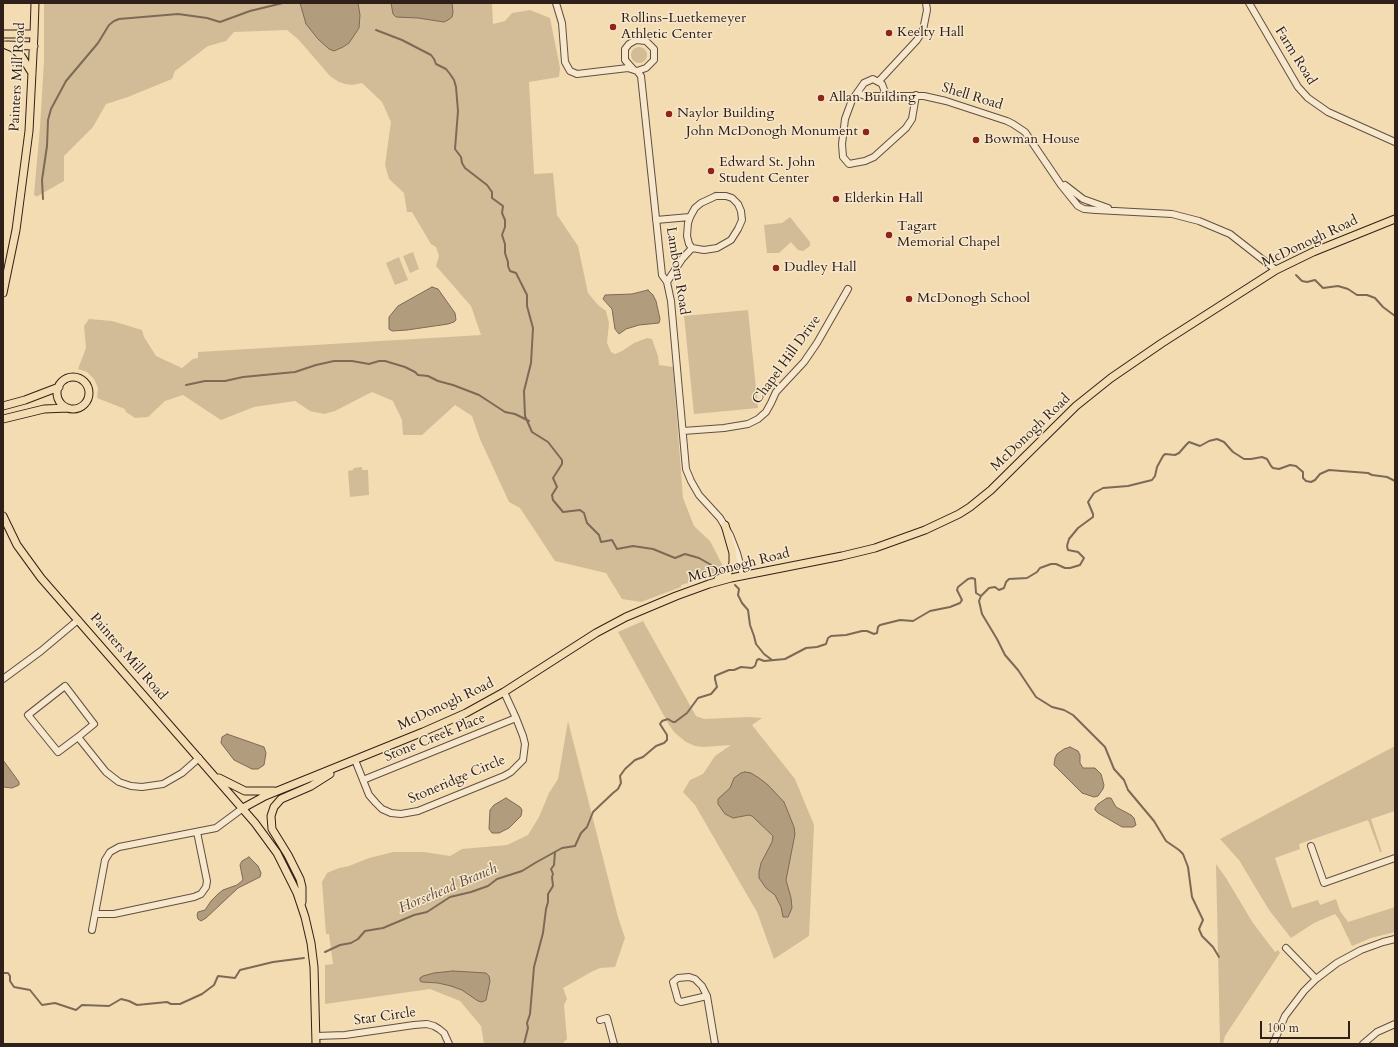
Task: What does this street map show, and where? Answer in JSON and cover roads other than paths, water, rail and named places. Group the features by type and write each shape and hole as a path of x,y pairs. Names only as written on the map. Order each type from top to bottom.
{"main road":[{"name":"Painters Mill Road","path":"3,293 21,199 29,131 35,3"},
{"path":"3,34 34,34"},
{"path":"4,45 34,46"},
{"path":"4,45 13,48 21,56 32,73"},
{"name":"McDonogh Road","path":"242,808 265,796 448,722 504,692 573,647 611,625 663,601 709,584 743,575 869,550 906,538 959,514 991,490 1065,415 1086,397 1162,343 1276,270 1313,252 1395,218"},
{"path":"3,419 44,409 77,409 85,404 89,396 88,387 83,380 73,377 64,380 59,386 57,393 59,401 68,408"},
{"path":"3,406 25,400 59,386"},
{"name":"Painters Mill Road","path":"3,516 28,561 41,578 242,808"},
{"path":"709,584 727,574 733,564 733,553 725,525"},
{"path":"302,908 302,887 300,879 288,854 272,829 271,816 274,806 281,799 311,786 341,766"},
{"path":"215,776 245,791 280,790"},
{"path":"242,808 255,823 277,854 293,883 302,908 311,943 314,967 316,1040"}],"street":[{"path":"556,3 562,23 565,62 570,71 577,74 628,68 635,70 646,68 652,64 654,60 654,49 646,41 636,40 629,44 625,50 625,60 635,70"},
{"path":"879,81 917,40 923,30 927,10 926,3"},
{"name":"Farm Road","path":"1249,3 1295,82 1308,98 1328,112 1395,142"},
{"name":"Lamborn Road","path":"635,70 641,79 662,275 667,282 671,301 686,468 699,495 725,525 734,543 743,575"},
{"path":"886,96 884,88 879,81 873,79 864,83 852,100 845,119 842,150 844,157 849,164 865,161 874,157 906,128 912,119 916,95"},
{"name":"Shell Road","path":"858,93 865,96 916,95 946,101 1014,124 1025,132 1054,174 1083,199 1115,211 1172,214 1199,221 1230,234 1276,270"},
{"path":"716,196 726,196 732,198 738,204 741,211 742,220 731,240 722,246 710,250 692,248 689,244 687,236 688,223 695,208 701,203 716,196"},
{"path":"656,220 690,217"},
{"path":"667,282 682,259 692,248"},
{"name":"Chapel Hill Drive","path":"682,431 731,427 748,424 758,419 766,412 776,392 804,362 817,343 848,289"},
{"path":"3,679 41,651 78,620"},
{"path":"65,686 94,724 78,737 58,752 28,715 65,686"},
{"name":"Stoneridge Circle","path":"355,760 369,795 382,809 391,813 401,814 418,811 504,776 518,766 522,760 524,752 523,736 504,692"},
{"name":"Stone Creek Place","path":"363,780 516,718"},
{"path":"78,737 106,772 115,779 131,786 147,787 163,784 182,773 199,758"},
{"path":"92,930 105,860 110,852 118,847 216,828 242,808"},
{"path":"95,914 114,914 194,897 201,894 206,887 207,881 197,832"},
{"path":"1311,846 1324,883 1395,858"},
{"path":"1273,1044 1285,1016 1304,991 1316,979 1337,963 1360,950 1395,939"},
{"path":"1286,948 1316,979"},
{"path":"707,996 682,1002 678,1000 673,982 678,978 689,977 695,979 702,986 707,996 715,1044"},
{"path":"600,1020 607,1018 614,1044"},
{"name":"Star Circle","path":"316,1040 427,1024 434,1026 444,1033 449,1044"},
{"path":"1363,1044 1377,1032 1395,1024"}],"waterway":[{"path":"43,199 42,180 47,146 48,120 51,109 66,81 98,43 109,25 119,19 178,14 207,18 220,22 250,11 283,3"},
{"path":"376,30 402,40 431,55 436,64 446,69 450,74 456,87 458,111 455,149 461,157 465,168 487,185 492,192 492,198 503,206 502,213 505,220 505,227 502,235 505,244 505,253 508,266 510,271 516,273 527,295 527,306 533,328 531,363 524,391 525,416 532,432 548,442 562,460 562,464 553,478 557,487 552,495 553,500 563,512 580,510 584,513 587,523 599,535 601,542 612,540 617,549 633,546 653,549 675,558 685,554 699,558 720,570"},
{"path":"1296,275 1302,281 1307,282 1315,280 1323,288 1338,286 1348,289 1357,295 1367,295 1375,298 1383,307 1395,316"},
{"path":"186,385 205,381 225,381 243,377 295,372 334,361 352,361 369,364 385,361 405,367 418,375 428,376 479,395 505,412 515,414 529,421"},
{"name":"Horsehead Branch","path":"325,952 340,945 351,943 358,939 365,931 383,928 414,915 427,912 450,897 488,886 497,879 522,871 562,848 575,846 581,833 587,827 593,812 618,789 621,783 620,776 625,769 635,760 643,757 656,746 667,740 667,735 660,724 662,721 668,719 675,722 687,713 698,698 711,694 717,687 715,676 741,667 752,668 759,659 764,661 785,659 806,648 826,644 828,638 831,636 846,635 862,631 867,631 874,634 877,633 880,625 900,620 913,621 930,611 950,607 960,603 962,600 957,590 958,587 968,579 975,579 976,593 981,596 989,588 995,587 999,590 1004,588 1009,579 1027,578 1037,572 1040,568 1051,564 1056,564 1065,568 1080,565 1084,558 1078,552 1068,550 1067,546 1069,539 1078,528 1093,517 1088,502 1094,493 1103,488 1128,486 1152,480 1163,456 1165,454 1175,455 1179,453 1189,442 1200,446 1217,439 1224,442 1233,452 1244,459 1262,457 1267,459 1273,468 1279,469 1290,465 1296,466 1303,472 1303,478 1306,481 1311,482 1320,474 1329,470 1368,473 1387,477 1395,481"},
{"path":"735,585 739,589 738,595 742,603 748,610 750,625 756,644 764,654 772,660"},
{"path":"981,596 979,601 982,614 1005,655 1018,670 1036,697 1052,707 1064,710 1073,715 1105,747 1114,769 1124,780 1128,790 1154,821 1166,841 1183,854 1188,867 1192,897 1203,920 1199,929 1202,936 1213,947 1219,957"},
{"path":"524,1044 530,1014 534,967 543,933 548,894 553,886 553,874 551,869 554,865 555,852"},
{"name":"Horsehead Branch","path":"3,973 8,973 10,976 10,981 14,987 30,990 42,1005 55,1003 76,1010 82,1005 109,1006 121,999 137,1005 167,1002 171,1004 180,1004 202,994 214,985 218,976 235,978 240,970 273,962 304,958"}],"place":[{"name":"Rollins-Luetkemeyer Athletic Center","path":"613,27"},
{"name":"Keelty Hall","path":"889,33"},
{"name":"Allan Building","path":"821,98"},
{"name":"Naylor Building","path":"669,114"},
{"name":"John McDonogh Monument","path":"866,132"},
{"name":"Bowman House","path":"976,140"},
{"name":"Edward St. John Student Center","path":"711,171"},
{"name":"Elderkin Hall","path":"836,199"},
{"name":"Tagart Memorial Chapel","path":"889,235"},
{"name":"Dudley Hall","path":"776,268"},
{"name":"McDonogh School","path":"909,299"}]}
